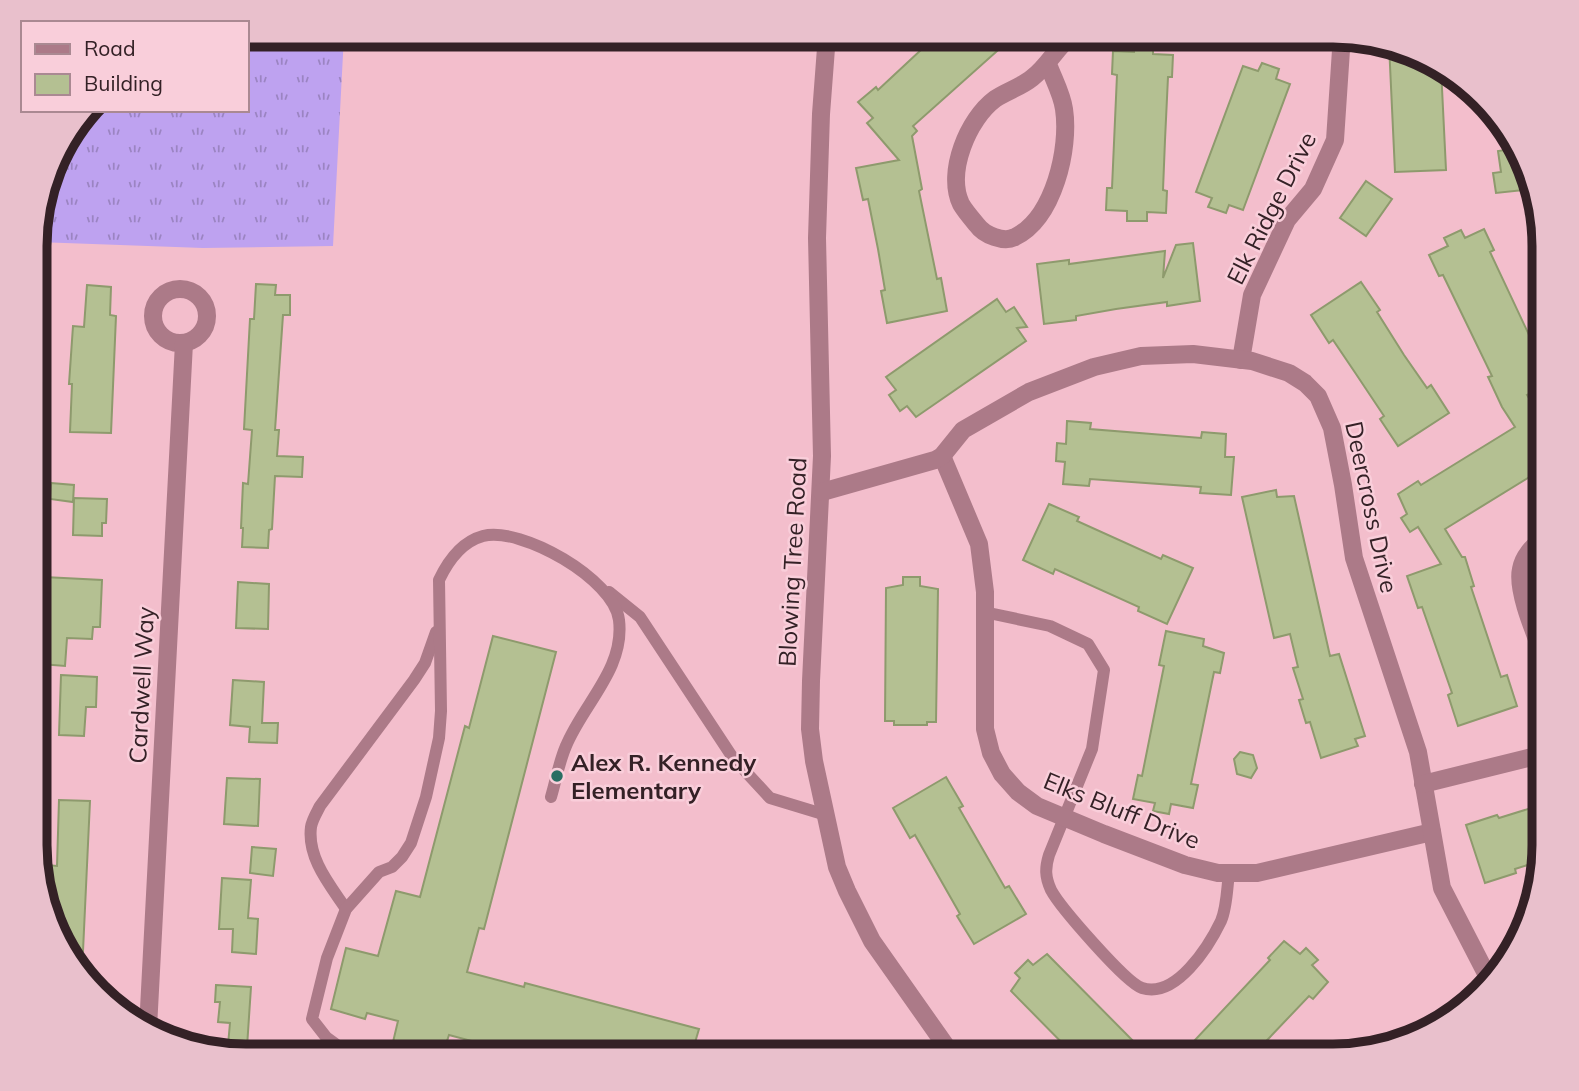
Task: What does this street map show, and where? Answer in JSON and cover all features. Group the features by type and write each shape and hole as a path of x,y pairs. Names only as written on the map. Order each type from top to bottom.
{"street":[{"name":"Blowing Tree Road","path":"826,48 817,238 822,492 810,729 836,867 872,941 944,1044"},
{"path":"1048,64 1064,107 1065,139 1057,182 1035,220 1014,238 997,238 981,230 961,203 955,169 970,128 994,100 1031,79 1061,48"},
{"name":"Elk Ridge Drive","path":"1241,359 1252,295 1287,220 1313,189 1335,140 1341,48"},
{"name":"Cardwell Way","path":"149,1018 184,343"},
{"name":"Deercross Drive","path":"942,456 964,430 1028,392 1094,368 1141,356 1193,354 1241,359 1289,373 1305,383 1318,396 1325,410 1338,451 1354,558 1418,752 1442,888 1485,972"},
{"path":"822,492 942,456"},
{"name":"Elks Bluff Drive","path":"942,456 979,544 985,592 985,729 991,753 1002,774 1018,792 1037,806 1185,865 1229,873 1257,873 1432,832"},
{"path":"1531,549 1520,570 1522,590 1531,617"},
{"path":"1423,784 1531,757"}],"lane":[{"path":"334,1043 312,1019 327,958 346,909 379,872 392,867 402,857 411,843 426,797 439,738 442,710 439,580 447,562 463,546 483,536 499,535 519,539 572,564 596,581 640,617 733,758 770,798 826,815"},
{"path":"551,797 566,745 609,670 618,642 619,616 612,601 596,581"},
{"path":"984,612 1050,626 1088,644 1104,670 1092,749 1049,855 1045,872 1051,890 1062,906 1121,973 1142,988 1165,989 1183,975 1202,952 1223,918 1229,873"},
{"path":"346,909 320,870 313,853 311,827 320,806 425,663 440,621"}],"green space":[{"path":"248,47 343,47 333,246 203,248 47,242 58,182 81,136 100,112 248,112"}],"building":[{"path":"923,48 1001,48 913,126 917,131 912,136 922,189 919,191 937,279 941,278 947,311 887,323 881,291 885,290 868,199 863,200 856,168 899,160 867,123 873,118 858,102 876,87 878,90"},
{"path":"1134,48 1153,48 1153,54 1173,55 1172,77 1168,77 1165,140 1163,190 1167,191 1166,213 1147,212 1147,221 1127,221 1127,211 1106,210 1107,188 1112,188 1117,75 1112,74 1113,51 1134,52"},
{"path":"1390,56 1421,68 1442,80 1446,170 1395,172"},
{"path":"1262,63 1279,69 1276,79 1290,84 1243,210 1229,205 1226,213 1208,207 1212,198 1196,192 1243,66 1258,71"},
{"path":"1506,150 1523,190 1496,193 1493,173 1501,172 1498,151"},
{"path":"1366,181 1392,199 1366,236 1340,218"},
{"path":"1484,229 1494,250 1490,252 1531,339 1531,393 1527,395 1531,401 1531,476 1445,529 1462,557 1465,557 1474,586 1471,587 1501,677 1507,675 1517,706 1458,726 1448,695 1452,693 1422,607 1418,608 1407,576 1441,564 1418,527 1410,532 1401,518 1407,514 1398,494 1418,481 1421,485 1515,427 1502,407 1488,377 1492,376 1443,275 1439,276 1429,255 1448,246 1444,238 1461,230 1465,238"},
{"path":"1193,243 1200,301 1167,306 1167,302 1116,309 1076,316 1076,320 1044,324 1037,264 1069,260 1069,264 1165,251 1163,278 1176,245"},
{"path":"1361,282 1380,310 1377,312 1404,355 1427,388 1431,385 1449,413 1398,446 1380,419 1384,416 1333,340 1329,343 1311,315"},
{"path":"256,284 276,285 275,295 290,295 290,315 283,315 275,430 279,430 277,456 303,457 302,477 275,476 272,529 269,530 268,548 242,547 241,528 243,483 248,484 252,430 244,429 250,319 254,319"},
{"path":"87,285 111,287 110,315 116,316 111,433 70,432 72,384 69,384 73,326 84,327"},
{"path":"997,299 1006,312 1014,307 1027,327 1017,328 1026,341 916,417 907,406 900,411 889,395 896,390 886,377"},
{"path":"1067,421 1091,423 1090,429 1201,438 1202,432 1226,434 1225,457 1234,457 1231,495 1200,493 1201,487 1090,479 1089,486 1063,484 1065,462 1056,461 1057,443 1066,444"},
{"path":"51,483 74,485 73,502 50,499"},
{"path":"1276,490 1277,497 1294,496 1330,656 1339,654 1365,736 1355,739 1358,746 1321,758 1310,722 1306,723 1299,700 1303,699 1293,668 1298,667 1290,634 1274,638 1242,497"},
{"path":"74,498 107,499 106,523 102,523 102,536 73,535"},
{"path":"1049,504 1079,517 1077,521 1161,559 1163,555 1193,568 1167,624 1138,611 1139,607 1055,569 1053,574 1023,560"},
{"path":"48,577 102,580 100,627 93,627 92,639 67,638 65,666 48,665"},
{"path":"903,577 920,577 920,586 938,589 936,722 927,722 927,725 894,725 894,721 885,721 886,588 903,585"},
{"path":"238,582 269,584 268,629 236,628"},
{"path":"1166,631 1204,639 1203,646 1224,653 1220,673 1214,672 1191,784 1198,785 1193,808 1171,804 1169,814 1153,811 1155,803 1133,799 1138,775 1142,776 1164,666 1159,665"},
{"path":"493,636 556,652 484,929 479,928 467,972 524,987 525,983 699,1029 695,1043 480,1043 449,1035 446,1043 397,1043 393,1042 398,1021 367,1013 365,1019 331,1009 346,948 378,956 396,891 420,897 465,726 469,728"},
{"path":"61,675 97,677 96,707 86,707 84,736 59,735"},
{"path":"233,680 264,682 262,723 278,723 277,743 249,742 250,727 230,725"},
{"path":"1240,752 1253,755 1257,768 1251,778 1237,774 1234,759"},
{"path":"946,777 963,806 959,808 1005,888 1009,886 1026,914 974,944 915,835 910,838 893,808"},
{"path":"227,778 260,779 258,826 224,824"},
{"path":"59,800 90,801 83,951 78,951 74,944 56,901 56,891 53,891 49,865 57,866"},
{"path":"1531,808 1530,864 1515,869 1516,873 1485,883 1466,825 1497,815 1499,818"},
{"path":"252,847 276,849 273,876 250,873"},
{"path":"222,878 251,880 248,918 258,919 256,954 232,952 233,929 219,929"},
{"path":"1284,941 1300,954 1306,948 1318,960 1312,965 1328,982 1313,999 1309,996 1263,1044 1191,1044 1270,960 1268,958"},
{"path":"1047,954 1136,1044 1063,1044 1011,991 1020,978 1015,973 1028,960 1033,965"},
{"path":"216,985 251,987 247,1043 228,1042 230,1023 218,1022 220,1002 215,1002"}],"place":[{"name":"Alex R. Kennedy Elementary","path":"557,776"}]}
